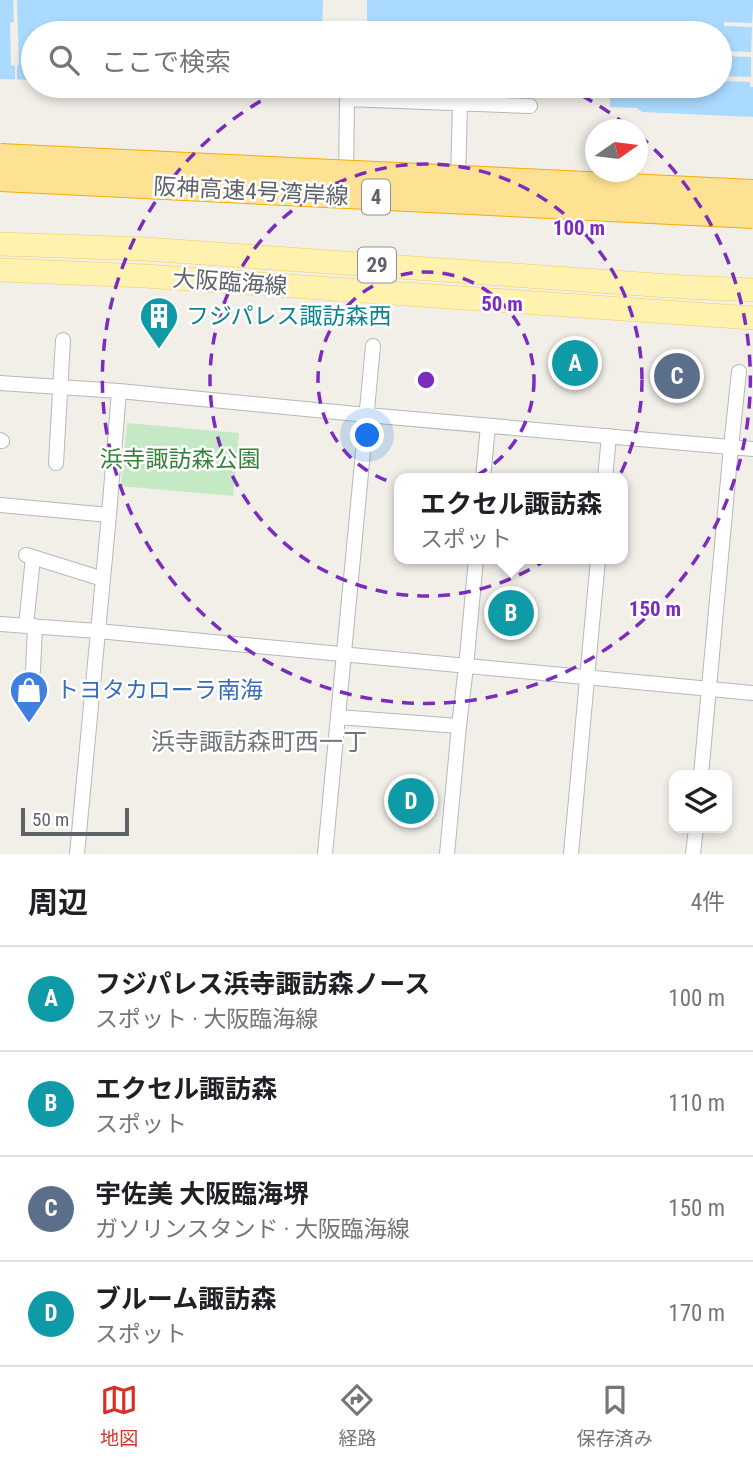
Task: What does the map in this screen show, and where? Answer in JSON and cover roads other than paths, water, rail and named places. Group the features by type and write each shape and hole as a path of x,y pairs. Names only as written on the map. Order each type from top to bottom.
{"highway":[{"name":"阪神高速4号湾岸線","path":"0,157 753,193"},
{"name":"阪神高速4号湾岸線","path":"0,178 753,215"}],"main road":[{"name":"大阪臨海線","path":"0,244 146,249 753,290"},
{"name":"大阪臨海線","path":"0,270 145,276 753,318"}],"street":[{"path":"530,106 347,99 345,208 753,228"},
{"path":"457,213 460,103"},
{"path":"56,463 63,340"},
{"path":"326,854 373,346"},
{"path":"701,770 739,372"},
{"path":"0,383 119,391 753,449"},
{"path":"78,854 119,391"},
{"path":"483,473 488,426"},
{"path":"605,473 609,436"},
{"path":"0,505 110,514"},
{"path":"33,671 30,556 103,579"},
{"path":"447,854 476,564"},
{"path":"571,854 598,564"},
{"path":"0,624 753,693"},
{"path":"338,716 459,726"},
{"path":"693,854 695,833"}],"water":[{"path":"0,0 323,0 322,21 21,21 21,80 0,79"},
{"path":"367,0 753,0 753,117 642,112 637,108 610,107 610,98 732,98 732,21 367,21"}],"place":[{"name":"フジパレス諏訪森西","path":"159,350"},
{"name":"フジパレス浜寺諏訪森ノース","path":"575,363"},
{"name":"宇佐美 大阪臨海堺","path":"677,376"},
{"name":"エクセル諏訪森","path":"511,613"},
{"name":"トヨタカローラ南海","path":"29,724"},
{"name":"ブルーム諏訪森","path":"411,801"}],"district":[{"name":"浜寺諏訪森町西一丁","path":"259,742"}],"park label":[{"name":"浜寺諏訪森公園","path":"180,459"}]}
